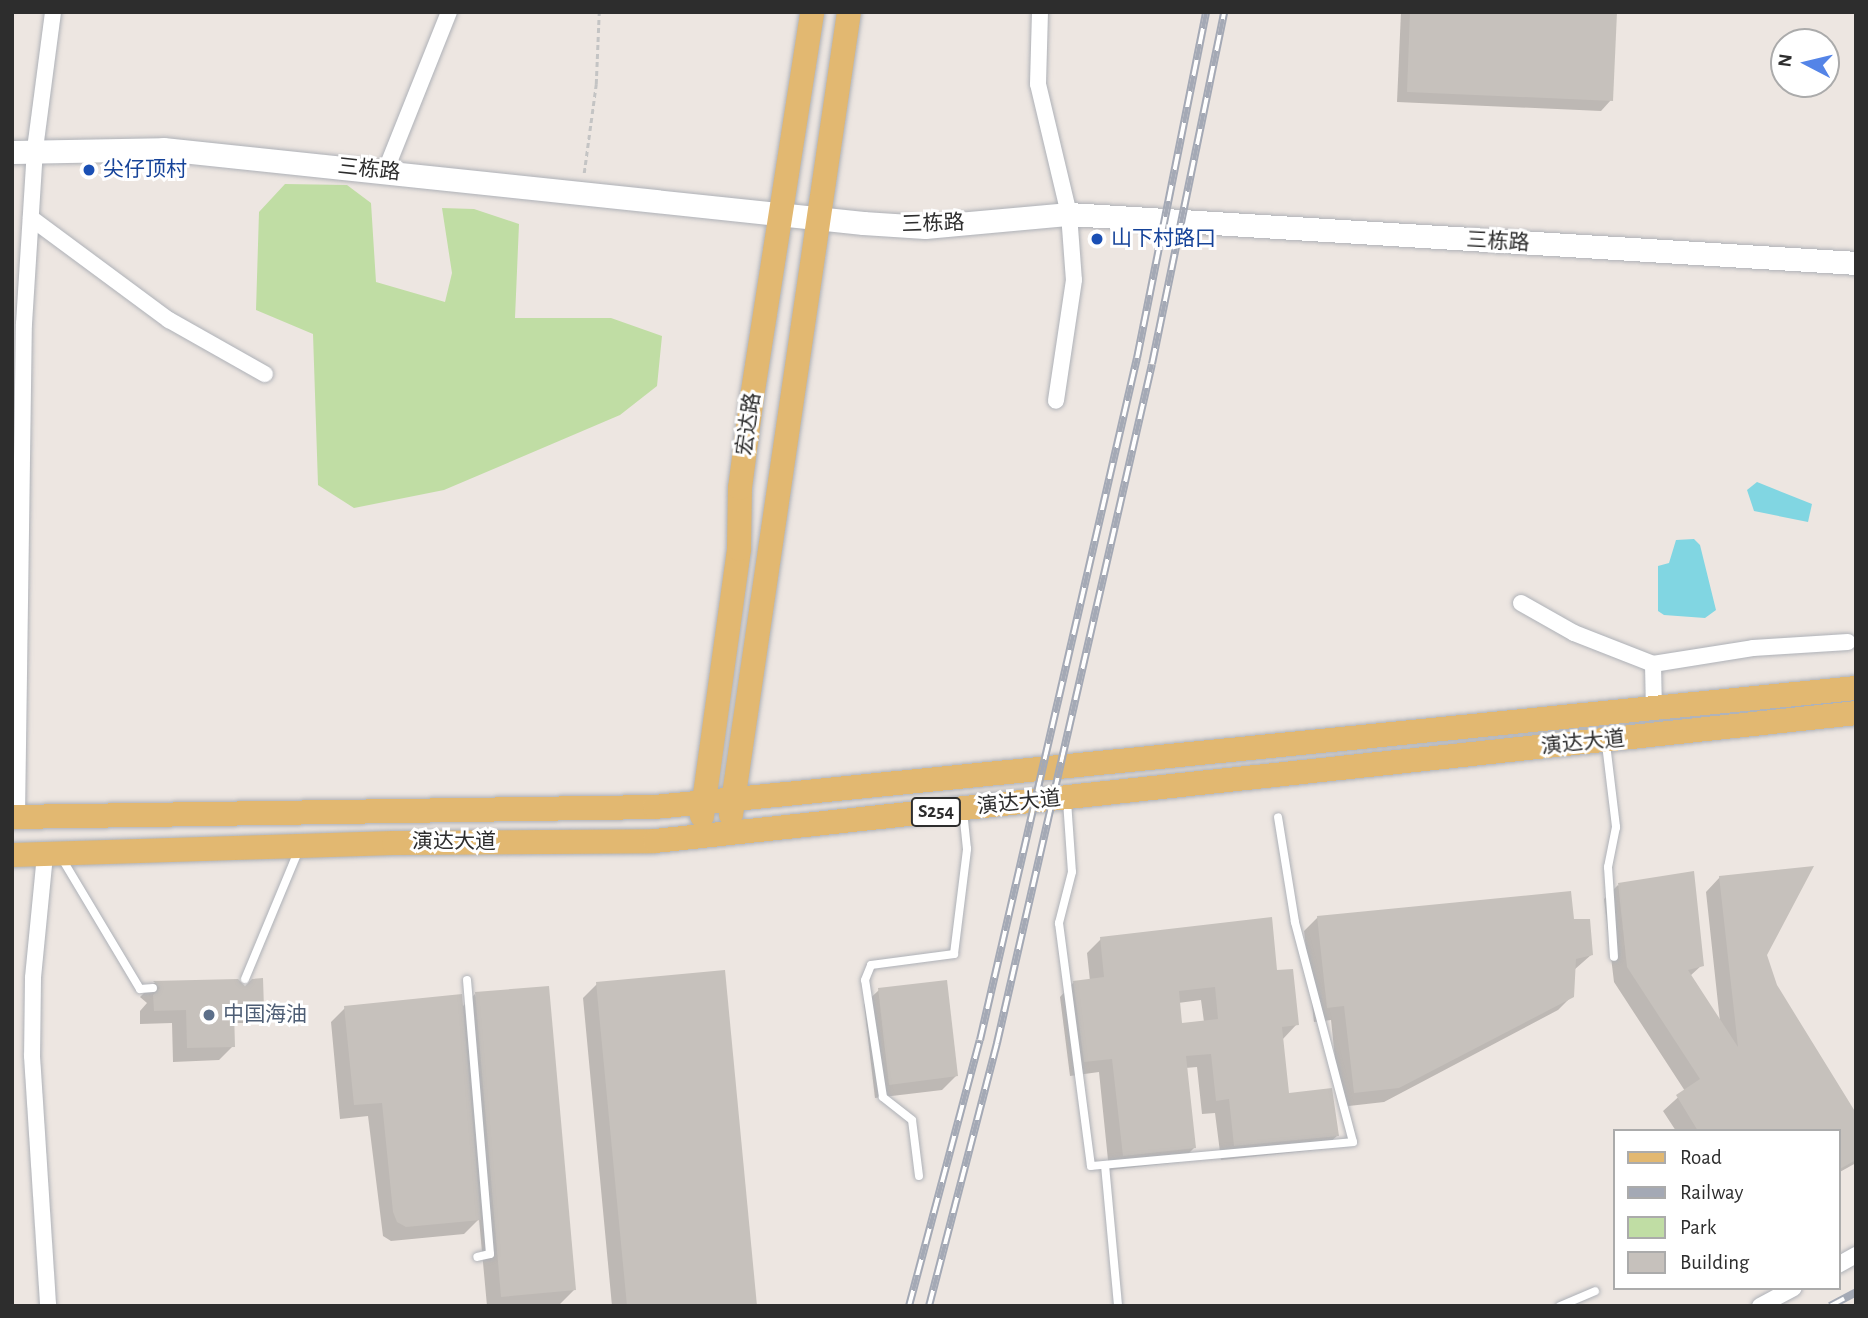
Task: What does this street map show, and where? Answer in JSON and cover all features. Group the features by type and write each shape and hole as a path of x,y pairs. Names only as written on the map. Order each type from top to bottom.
{"main road":[{"name":"宏达路","path":"699,836 739,549 740,488 811,12"},
{"name":"宏达路","path":"729,833 849,12"},
{"name":"三栋路","path":"24,151 163,149 819,219 925,227 1069,214 1856,263"},
{"name":"演达大道","path":"15,817 573,809 733,800 1856,688"},
{"name":"演达大道","path":"12,855 699,836 1856,713"}],"street":[{"path":"15,817 24,324 31,218 24,151 53,12"},
{"path":"385,172 449,12"},
{"path":"1040,12 1038,84 1069,214 1074,280 1056,401"},
{"path":"31,218 169,320 265,374"},
{"path":"1521,603 1574,633 1653,664 1753,648 1848,642"},
{"path":"1653,664 1654,710"},
{"path":"48,1306 32,1056 33,978 52,855"},
{"path":"1840,1264 1856,1255"},
{"path":"1760,1306 1790,1290"}],"lane":[{"path":"1606,741 1616,827 1608,867 1614,957"},
{"path":"1068,798 1072,872 1059,923 1091,1166 1353,1142 1295,922 1278,817"},
{"path":"919,1176 912,1120 883,1097 865,980 871,965 954,954 967,849 963,809"},
{"path":"246,979 300,846"},
{"path":"52,855 140,989 153,988"},
{"path":"467,980 489,1254 477,1257"},
{"path":"1105,1165 1118,1306"},
{"path":"1560,1306 1595,1291"}],"path":[{"path":"581,194 596,84 599,12"}],"green space":[{"path":"285,184 347,185 371,203 376,282 445,302 452,273 442,208 474,209 519,224 515,318 611,318 662,336 657,386 620,415 444,490 354,508 318,485 313,334 256,310 259,212"}],"water":[{"path":"1757,482 1812,504 1808,522 1754,511 1747,490"},
{"path":"1694,539 1700,545 1716,610 1705,618 1664,615 1658,611 1658,566 1669,563 1676,540"}],"building":[{"path":"1410,12 1617,12 1613,101 1407,92"},
{"path":"1814,866 1767,955 1777,985 1856,1113 1856,1160 1840,1169 1840,1129 1697,1129 1676,1095 1700,1079 1627,967 1618,883 1694,871 1704,966 1688,970 1738,1047 1719,876"},
{"path":"1571,891 1574,919 1590,919 1593,955 1576,959 1574,997 1399,1088 1354,1093 1344,1006 1327,1008 1317,916"},
{"path":"1272,917 1277,970 1293,969 1299,1025 1282,1027 1289,1093 1332,1088 1339,1136 1234,1146 1229,1099 1216,1101 1211,1054 1186,1056 1196,1148 1123,1156 1112,1059 1084,1062 1073,981 1104,977 1100,937","holes":["1215,987 1218,1019 1182,1023 1179,991"]},
{"path":"725,970 757,1306 627,1306 596,982"},
{"name":"中国海油","path":"263,978 264,1009 234,1010 235,1047 187,1048 186,1010 154,1011 153,995 160,988 153,981 238,979 245,986 252,979"},
{"path":"947,980 958,1076 889,1085 878,988"},
{"path":"549,986 576,1290 501,1297 475,992"},
{"path":"462,994 481,1220 406,1227 397,1222 393,1212 382,1103 354,1105 344,1006"}],"railway":[{"path":"909,1306 980,1040 1137,358 1206,12"},
{"path":"929,1306 997,1043 1152,364 1224,12"},
{"path":"1830,1306 1856,1292"}],"place":[{"name":"尖仔顶村","path":"89,170"},
{"name":"山下村路口","path":"1097,239"},
{"name":"中国海油","path":"209,1015"}]}
